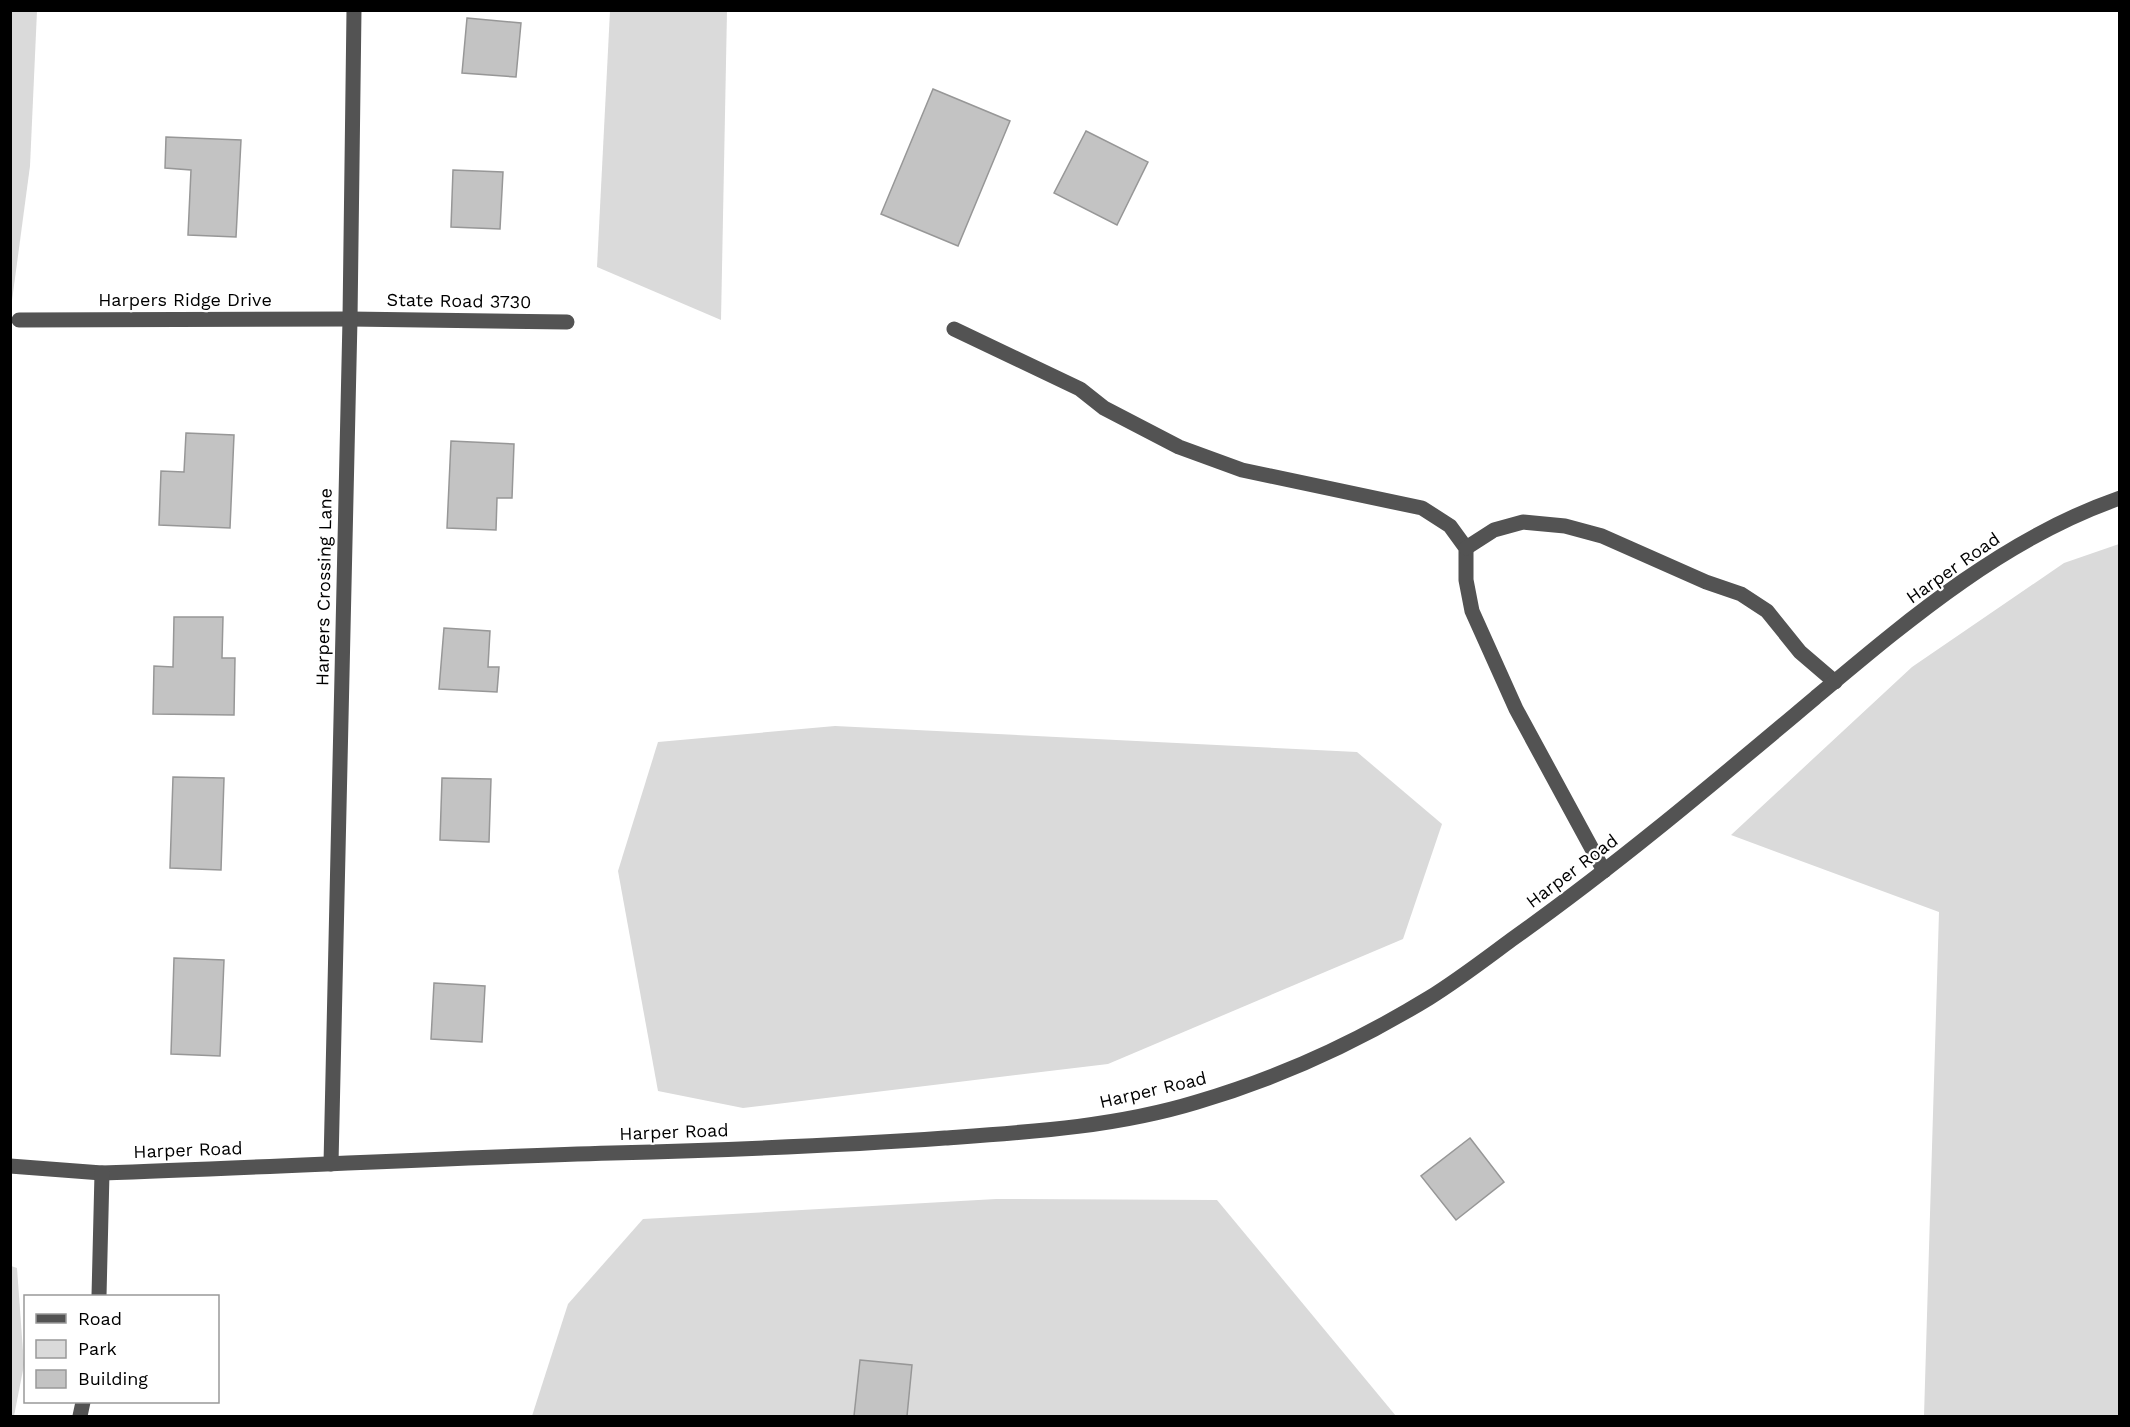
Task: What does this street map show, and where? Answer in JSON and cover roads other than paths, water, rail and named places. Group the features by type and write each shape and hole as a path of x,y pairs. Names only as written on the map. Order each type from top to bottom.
{"street":[{"name":"Harpers Crossing Lane","path":"331,1164 350,319 354,10"},
{"name":"Harpers Ridge Drive","path":"19,320 350,319"},
{"name":"State Road 3730","path":"350,319 567,322"},
{"path":"954,329 1080,389 1104,408 1179,447 1242,470 1422,508 1450,526 1466,548 1466,580 1472,611 1516,709 1604,871"},
{"name":"Harper Road","path":"10,1166 102,1173 822,1147 1034,1132 1120,1121 1196,1103 1274,1076 1364,1036 1435,994 1542,918 1660,828 1875,648 1966,579 2035,536 2094,507 2120,498"},
{"path":"1466,548 1494,530 1523,522 1564,526 1602,536 1706,582 1741,594 1767,611 1800,652 1835,682"},
{"path":"99,1295 102,1173"}]}
